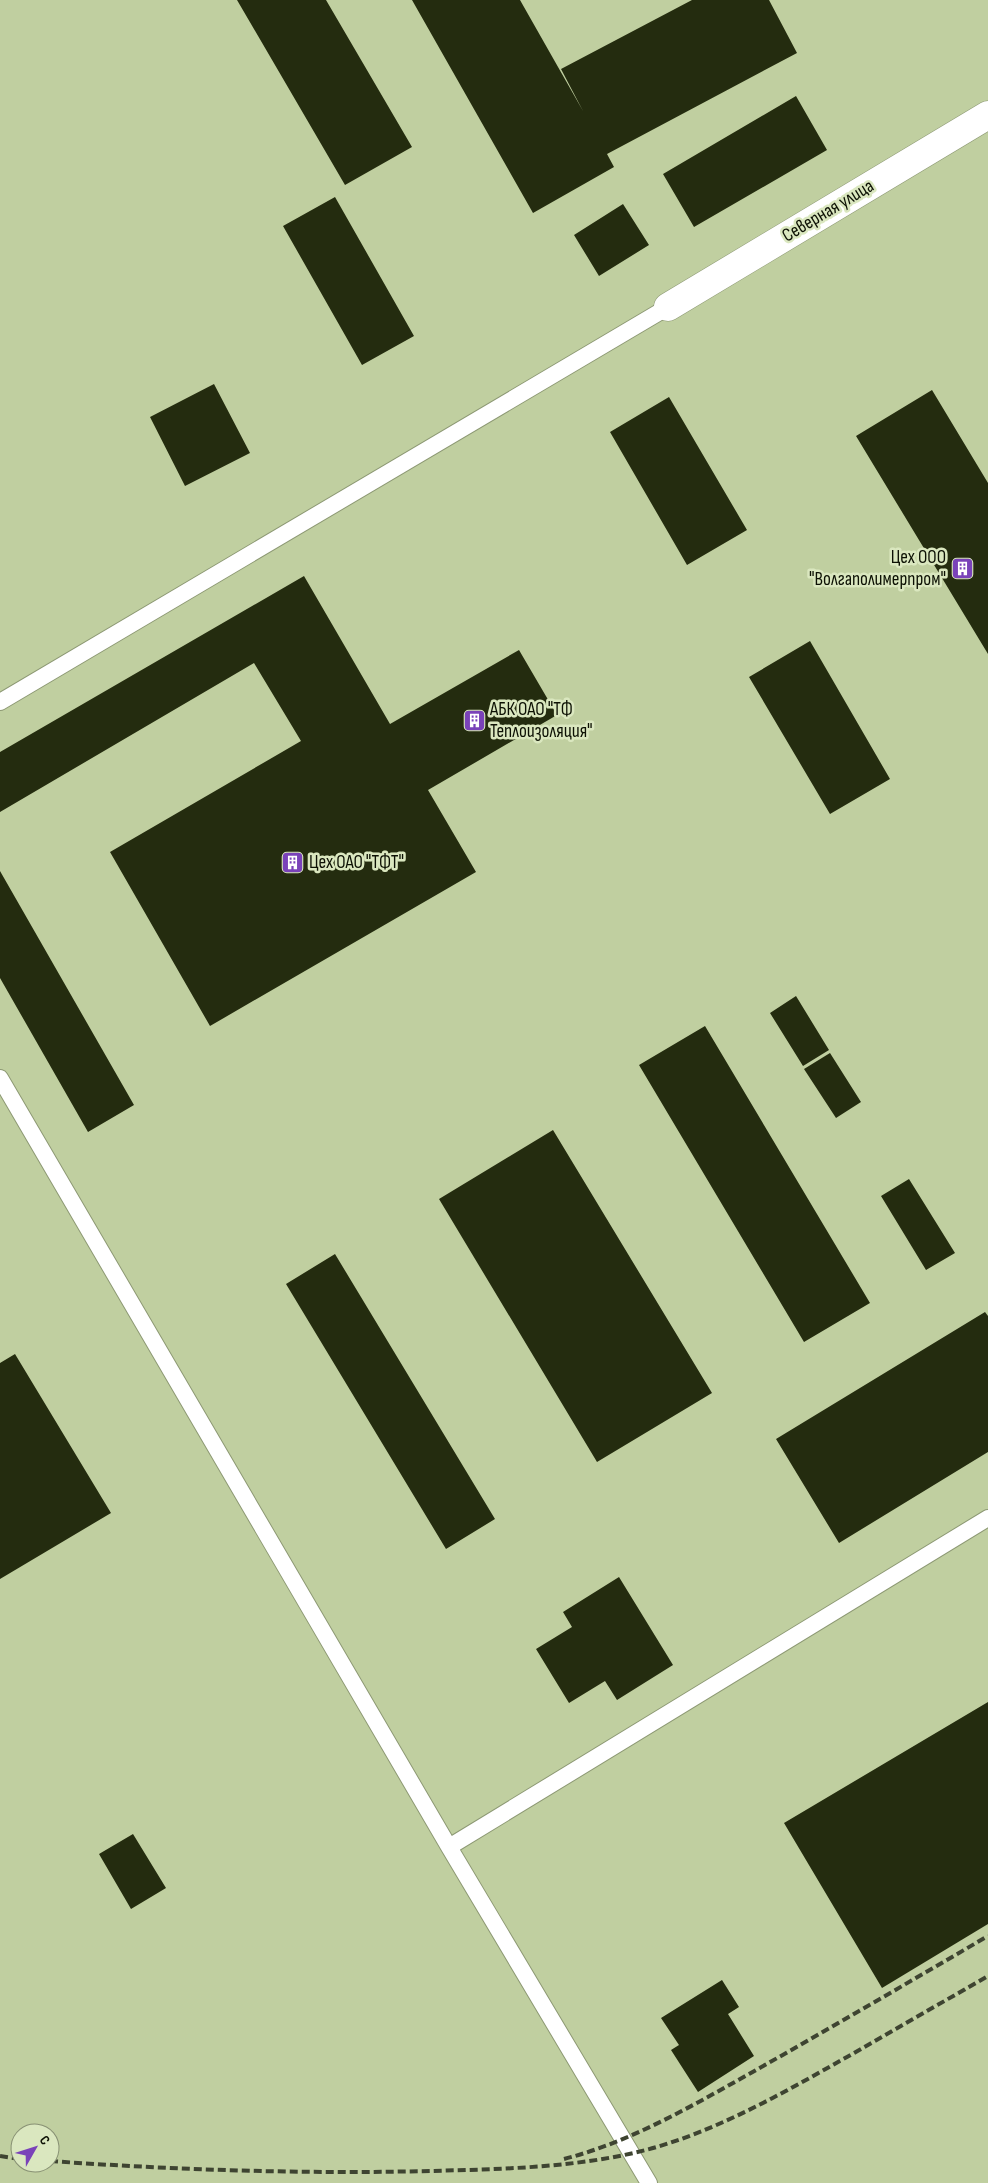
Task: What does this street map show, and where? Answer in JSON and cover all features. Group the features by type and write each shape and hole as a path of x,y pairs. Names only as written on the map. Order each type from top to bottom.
{"street":[{"name":"Северная улица","path":"668,307 988,115"}],"lane":[{"path":"0,702 668,307"},
{"path":"0,1078 449,1847 649,2183"},
{"path":"449,1847 988,1518"}],"shaded area":[{"path":"0,0 988,0 988,2183 0,2183"}],"building":[{"path":"237,0 326,0 412,147 345,185"},
{"path":"412,0 520,0 583,111 561,69 692,0 769,0 797,53 607,154 614,167 533,213"},
{"path":"796,96 827,150 694,227 663,174"},
{"path":"335,197 414,336 362,365 283,226"},
{"path":"623,204 649,245 599,276 574,235"},
{"path":"214,384 250,453 185,486 150,417"},
{"name":"Цех ООО \"Волгаполимерпром\"","path":"932,390 988,483 988,654 856,436"},
{"path":"669,397 747,530 687,565 610,432"},
{"name":"Цех ОАО \"ТФТ\"","path":"304,576 390,724 519,650 557,715 428,790 476,872 210,1026 110,852 301,741 254,663 0,812 0,752"},
{"path":"810,641 890,779 830,814 749,677"},
{"path":"0,871 134,1105 88,1132 0,978"},
{"path":"796,996 829,1050 803,1066 770,1013"},
{"path":"705,1026 870,1303 804,1342 639,1065"},
{"path":"830,1053 861,1102 836,1118 804,1069"},
{"path":"553,1130 712,1393 597,1462 439,1199"},
{"path":"909,1179 955,1253 926,1270 881,1196"},
{"path":"335,1254 495,1519 446,1549 286,1284"},
{"path":"985,1312 988,1316 988,1452 839,1543 776,1439"},
{"path":"15,1354 111,1513 0,1579 0,1363"},
{"path":"619,1577 673,1665 617,1700 605,1681 569,1703 536,1649 572,1627 563,1612"},
{"path":"988,1702 988,1924 882,1988 784,1823"},
{"path":"133,1834 166,1888 131,1909 99,1854"},
{"path":"722,1980 739,2007 728,2014 754,2056 698,2092 671,2050 679,2045 661,2018"}],"railway":[{"path":"564,2159 612,2143 682,2111 988,1936"},
{"path":"60,2162 145,2167 382,2172 538,2167 619,2156 646,2150 698,2133 749,2110 823,2071 988,1976"},
{"path":"0,2156 10,2158"}],"place":[{"name":"Цех ООО \"Волгаполимерпром\"","path":"962,568"},
{"name":"АБК ОАО \"ТФ Теплоизоляция\"","path":"474,720"},
{"name":"Цех ОАО \"ТФТ\"","path":"293,862"}]}
